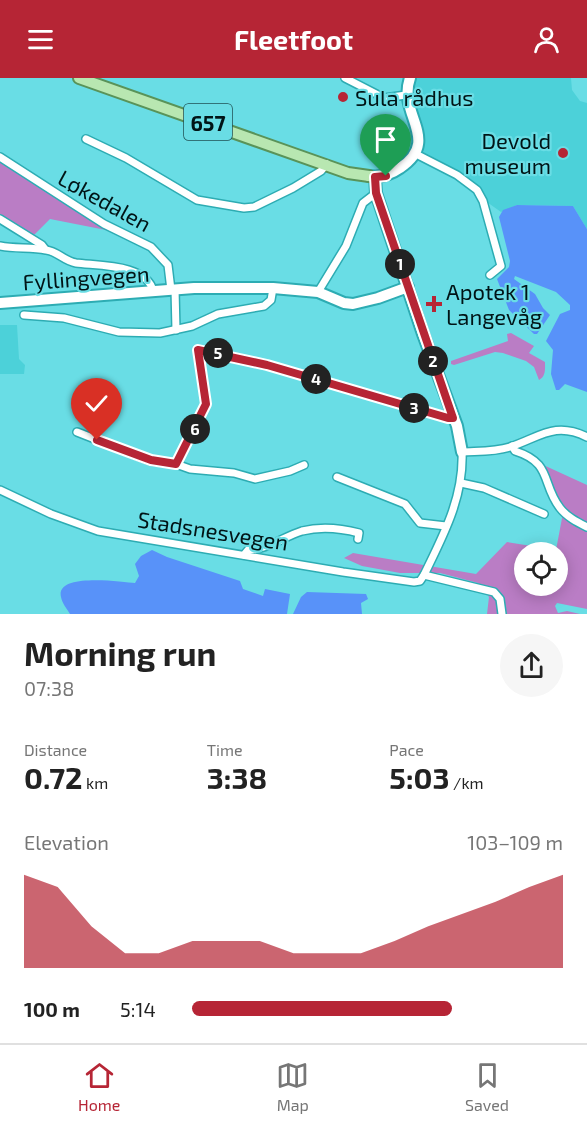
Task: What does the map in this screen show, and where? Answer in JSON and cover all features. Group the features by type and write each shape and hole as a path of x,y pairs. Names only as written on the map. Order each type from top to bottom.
{"main road":[{"name":"657","path":"78,78 332,166 361,172 372,177"}],"street":[{"path":"345,78 384,98 406,95"},
{"path":"410,78 406,95 418,136 416,154 396,171 386,176 372,177 453,418 462,453 461,483 457,499 424,575"},
{"path":"86,139 126,158 197,200 244,208 254,207 286,192 332,166"},
{"path":"416,154 457,175 477,190 483,201 501,266 499,270 490,275"},
{"name":"Løkedalen","path":"0,157 40,185 104,224 151,247 168,265 173,290"},
{"path":"318,292 346,246 363,203 376,193"},
{"path":"0,219 45,249"},
{"path":"0,246 45,249 71,262 134,271 152,285 153,291"},
{"name":"Fyllingvegen","path":"0,303 153,291 273,288 318,292 344,303 353,304 408,287"},
{"name":"Fyllingvegen","path":"24,315 64,318 119,332 159,333 192,326 225,312 264,306 271,300 273,288"},
{"name":"Fyllingvegen","path":"173,290 176,330"},
{"path":"176,464 206,404 198,350 267,365 453,418"},
{"path":"462,453 512,446 557,430 576,431 587,437"},
{"path":"77,432 151,460 190,469 234,473 255,479 290,471 304,465"},
{"path":"512,446 515,451 528,455 537,463 549,482 555,501 564,512 587,527"},
{"path":"337,477 405,504 420,523 446,526"},
{"path":"461,483 484,488 544,514"},
{"name":"Stadsnesvegen","path":"0,490 51,514 88,528 404,581 420,581 424,575 494,592 500,599 501,614"},
{"path":"244,555 248,550 270,547 302,532 332,527 359,533 358,539"}],"shaded area":[{"path":"410,78 571,78 572,90 580,101 587,103 587,229 573,206 517,205 501,212 426,159 405,96"},
{"path":"0,157 111,231 50,219 29,240 0,220"},
{"path":"517,205 573,206 587,229 587,392 565,384 556,390 551,374 553,350 546,341 560,314 570,310 570,305 556,292 515,276 514,279 535,294 550,315 537,334 534,334 509,310 497,279 509,267 510,261 499,217 503,210"},
{"path":"0,325 17,325 19,359 25,365 24,374 0,374"},
{"path":"511,333 534,346 529,353 545,362 544,374 539,380 534,367 526,361 503,353 495,352 451,364 451,361 508,341 507,334"},
{"path":"539,463 587,485 587,609 557,603 555,606 558,613 567,611 580,614 487,614 489,597 478,583 440,573 400,573 362,566 344,558 353,553 476,574 507,542 514,543 514,596 568,596 568,542 558,542 563,513"},
{"path":"152,550 240,581 243,589 263,596 265,589 290,594 287,614 70,614 63,604 62,589 78,581 104,580 135,583 139,576 135,564 141,556"},
{"path":"307,592 366,594 368,599 361,603 362,614 293,614 301,597"}],"place":[{"name":"Sula rådhus","path":"343,97"},
{"name":"Devold museum","path":"563,153"},
{"name":"Apotek 1 Langevåg","path":"434,304"}],"route":[{"path":"97,440 151,460 176,464 206,404 198,350 267,365 453,418 376,193 375,177 386,176"}]}
